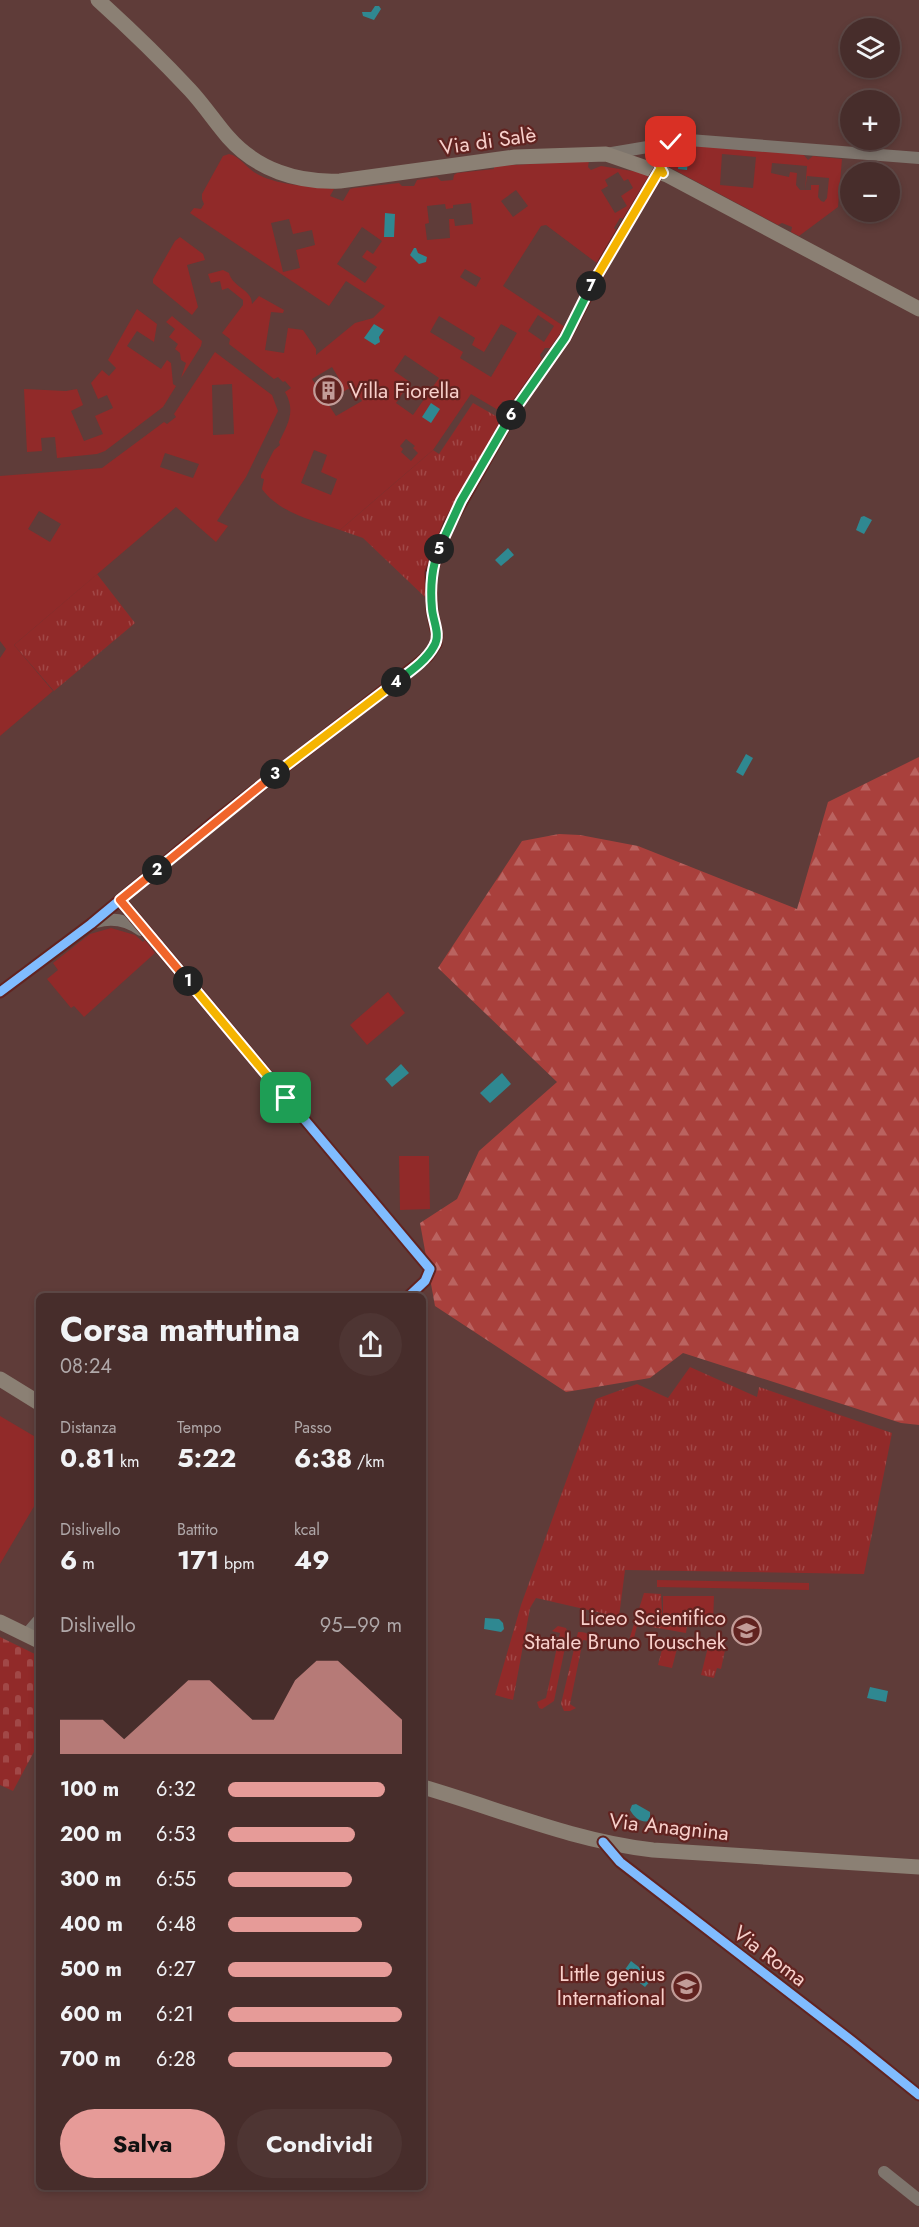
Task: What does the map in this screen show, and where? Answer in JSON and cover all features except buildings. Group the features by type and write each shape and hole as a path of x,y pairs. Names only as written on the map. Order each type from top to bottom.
{"main road":[{"name":"Via di Salè","path":"98,0 186,86 238,147 262,165 286,175 317,181 340,181 420,172 515,157 606,154 661,172 919,309"},
{"path":"661,172 659,156 662,149 671,142"},
{"path":"0,1379 36,1401"},
{"path":"0,1622 33,1638"},
{"name":"Via Anagnina","path":"426,1788 603,1842 652,1850 919,1868"}],"street":[{"path":"606,154 683,140 720,141 919,158"},
{"path":"0,992 91,924 215,821 428,656 436,644 437,635 432,611 431,573 449,525 514,410 565,338 605,261 661,172"},
{"path":"120,900 430,1269 426,1281 413,1293"},
{"path":"91,924 107,918 130,922 151,938"},
{"name":"Via Roma","path":"603,1842 620,1862 919,2095"},
{"path":"884,2172 919,2200"}],"green space":[{"path":"698,145 803,154 808,160 813,156 842,159 838,207 799,236 791,232 792,227 782,223 778,225 667,166 667,156 674,149","holes":["722,154 756,157 753,188 720,185","772,163 807,166 805,190 800,190 796,185 797,173 790,172 789,177 771,173","807,176 829,178 827,198 824,202 818,197 819,185 811,185 811,190 805,190"]},
{"path":"233,155 255,173 268,179 334,189 330,196 343,201 350,189 354,188 399,183 402,186 414,186 417,180 437,177 441,181 453,180 457,173 494,169 494,166 589,161 588,167 591,170 601,166 651,174 625,219 620,218 614,228 617,231 598,264 546,225 541,226 503,286 565,327 550,348 545,348 540,355 542,360 512,405 503,401 498,410 471,394 433,450 340,530 288,510 269,497 262,489 264,479 261,475 274,450 280,445 279,442 290,417 290,405 285,392 291,388 278,377 274,379 229,344 230,339 222,333 243,305 243,300 228,288 222,290 220,281 211,283 208,274 223,270 229,273 234,282 249,295 252,304 259,296 284,310 283,313 271,312 265,350 284,353 288,328 303,330 316,349 316,355 355,323 373,318 385,306 346,281 329,306 190,213 194,208 201,209 204,204 202,194 223,156","holes":["618,172 624,181 628,179 633,188 621,196 627,206 615,213 601,190 608,186 605,180","516,190 528,206 513,217 501,201","471,203 473,224 455,226 454,219 449,219 450,238 427,240 425,224 429,223 427,206 445,204 446,209 453,208 453,205","289,219 293,234 312,230 315,245 296,250 300,268 283,272 271,223","362,227 382,241 373,254 367,250 362,257 377,267 365,283 337,264","465,269 481,278 476,287 460,277","538,315 554,326 544,342 528,331","439,316 475,338 472,345 484,352 501,324 517,333 491,377 460,358 463,352 430,332","405,355 439,378 413,415 396,403 410,382 394,371","332,367 341,382 333,387 338,395 353,386 362,401 336,416 312,379","406,439 415,446 413,448 418,453 411,461 401,452 403,449 400,446","314,450 327,455 321,472 337,479 331,495 301,483"]},
{"path":"180,237 203,254 205,260 187,265 198,307 192,315 153,283 153,279 175,241"},
{"path":"137,309 157,324 154,342 137,331 127,346 161,369 167,360 171,363 173,384 176,386 163,407 105,451 97,454 57,458 55,437 41,438 42,451 27,452 24,389 66,391 77,389 83,405 71,411 84,441 103,434 95,416 113,408 107,395 98,399 91,383 102,370 109,376 116,368 108,360"},
{"path":"172,316 202,341 181,378 186,363 181,360 180,353 175,349 178,344 169,337 175,329 166,322"},
{"path":"215,352 272,395 278,411 246,477 217,521 228,526 216,542 176,507 14,645 53,691 0,736 0,658 6,649 0,641 0,476 102,468 164,422 167,424 176,417 174,414","holes":["232,384 234,434 213,435 212,385","165,453 199,464 193,478 160,467","39,511 61,524 50,542 28,529"]},
{"path":"473,403 501,419 501,424 452,508 427,599 363,538 340,530 433,450 439,454"},
{"path":"97,574 135,623 54,691 14,645"},
{"path":"919,757 919,1425 901,1423 683,1353 650,1378 566,1392 435,1306 420,1223 457,1199 479,1151 557,1082 438,968 522,841 559,834 580,835 638,846 797,909 828,802"},
{"path":"111,928 135,935 143,942 145,940 155,953 84,1017 74,1006 71,1008 47,979 58,970 53,963 90,934"},
{"path":"388,992 405,1013 367,1045 350,1025"},
{"path":"399,1156 429,1156 430,1209 400,1210"},
{"path":"690,1367 757,1397 759,1387 892,1433 864,1574 625,1570 619,1617 536,1598 530,1608 513,1700 495,1695 521,1605 596,1399 637,1384 668,1398"},
{"path":"0,1416 36,1437 36,1503 0,1564"},
{"path":"657,1580 809,1583 809,1590 657,1587"},
{"path":"644,1593 661,1594 663,1626 687,1625 686,1633 652,1627 653,1621 638,1612"},
{"path":"663,1596 714,1596 713,1624 663,1624"},
{"path":"637,1614 642,1616 631,1650 627,1647"},
{"path":"558,1626 566,1628 568,1633 554,1701 542,1709 539,1708 537,1702 546,1698 560,1633 552,1631"},
{"path":"578,1632 587,1634 591,1641 583,1640 570,1704 576,1708 564,1711 561,1704"},
{"path":"0,1637 36,1655 36,1748 13,1791 0,1785"},
{"path":"665,1638 679,1641 672,1668 658,1665"},
{"path":"708,1647 725,1650 721,1669 717,1668 714,1678 701,1675"}],"water":[{"path":"375,6 381,9 374,20 363,16 362,12 371,12"},
{"path":"680,151 689,151 687,170 678,169"},
{"path":"385,213 395,214 394,237 384,237"},
{"path":"414,248 418,253 427,257 426,262 419,264 410,255"},
{"path":"374,324 384,330 379,337 380,342 375,345 364,338"},
{"path":"431,403 440,409 431,423 422,417"},
{"path":"861,517 872,520 864,534 856,530"},
{"path":"508,548 514,555 501,566 495,560"},
{"path":"746,754 753,758 743,776 736,772"},
{"path":"401,1064 409,1073 392,1087 385,1079"},
{"path":"502,1073 511,1084 490,1103 480,1093"},
{"path":"485,1618 499,1619 504,1629 501,1632 484,1629"},
{"path":"870,1687 888,1691 886,1702 867,1698"},
{"path":"636,1804 650,1812 650,1821 641,1821 634,1815 630,1810 632,1805"},
{"path":"631,1961 653,1978 645,1987 624,1971"}],"cycle path":[{"path":"0,992 91,924 215,821 428,656 436,644 437,635 432,611 431,573 449,525 514,410 565,338 605,261 659,171"},
{"path":"120,900 430,1269 425,1281 412,1293"},
{"path":"603,1842 620,1862 919,2095"}],"place":[{"name":"Villa Fiorella","path":"328,391"},
{"name":"Liceo Scientifico Statale Bruno Touschek","path":"747,1630"},
{"name":"Little genius International","path":"686,1986"}],"route":[{"path":"286,1098 120,900 215,821 428,656 436,644 437,635 432,611 431,573 449,525 514,410 565,338 605,261 659,171 663,173 658,159 662,149 671,142"}]}
